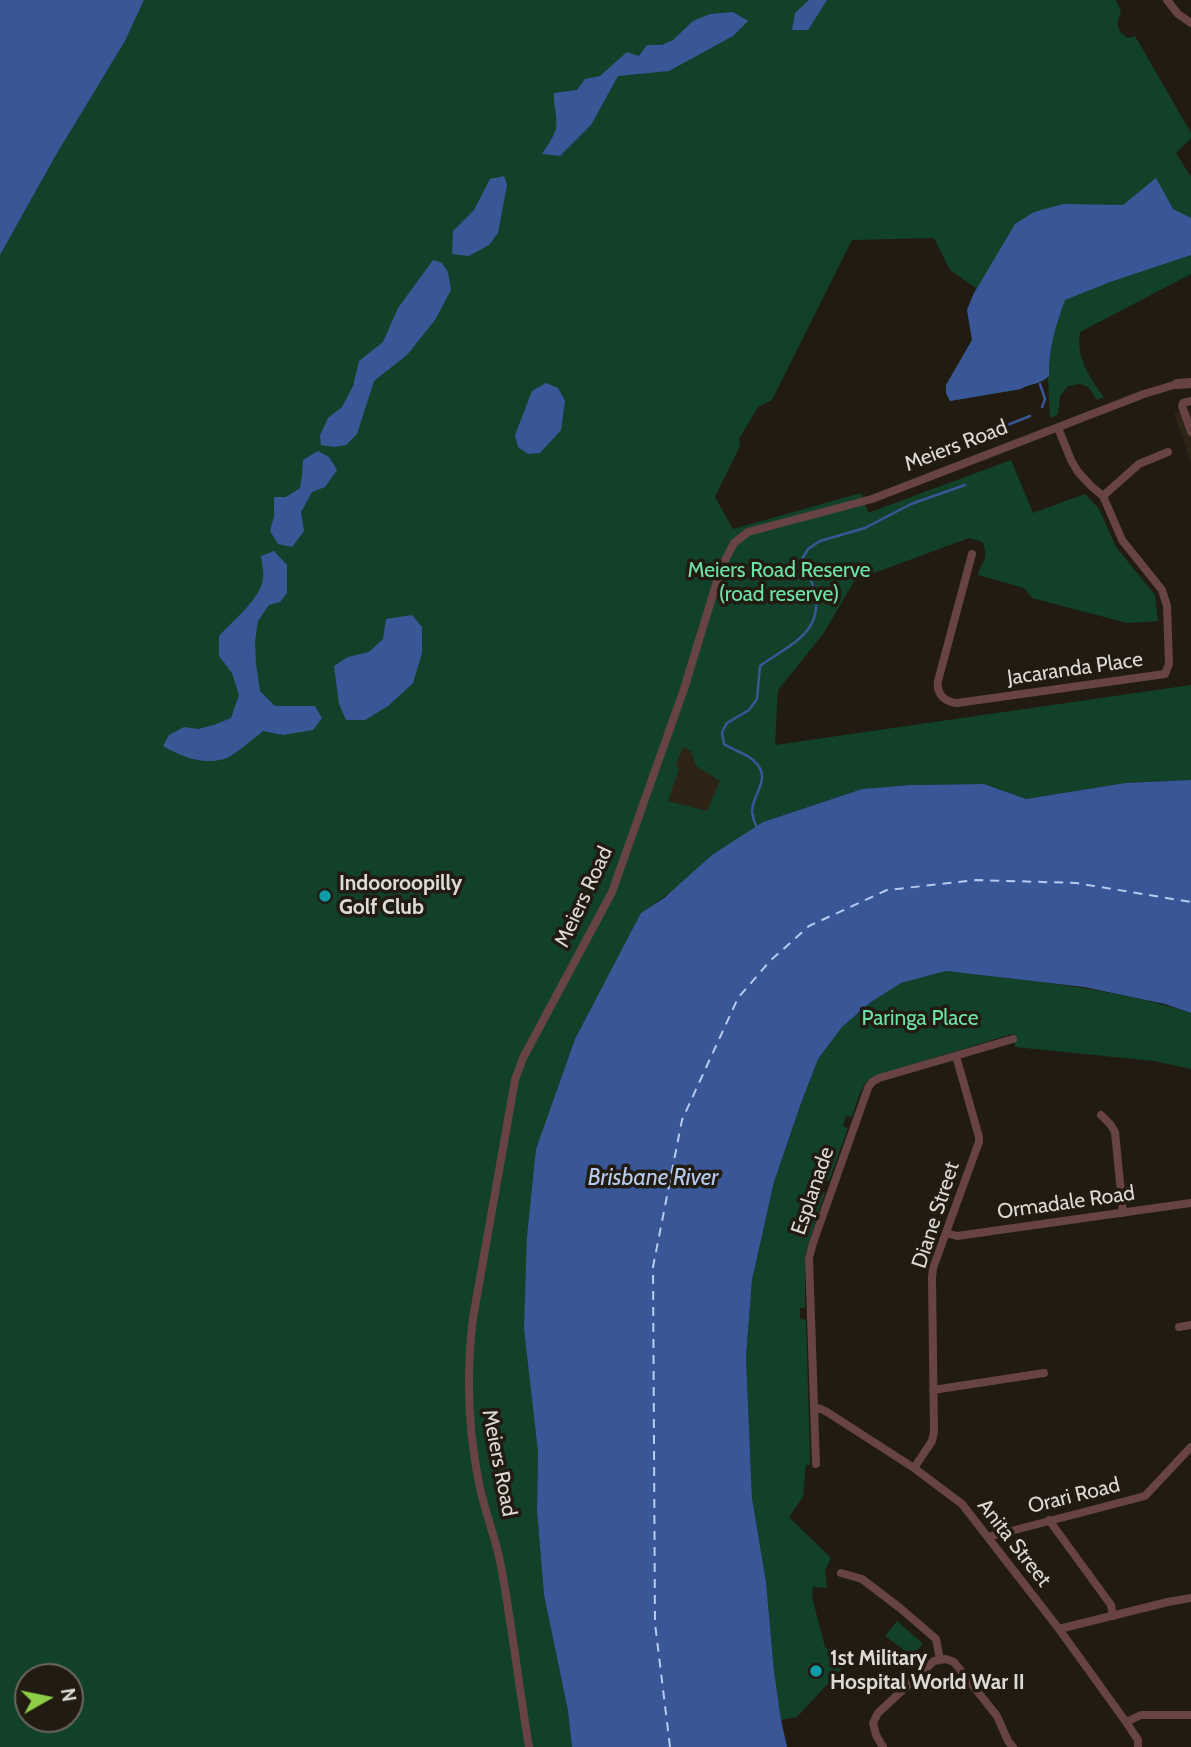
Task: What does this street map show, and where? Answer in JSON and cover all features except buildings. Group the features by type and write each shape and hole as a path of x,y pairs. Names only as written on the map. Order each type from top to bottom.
{"street":[{"path":"1167,0 1178,14 1191,23"},
{"name":"Meiers Road","path":"528,1747 501,1565 481,1492 473,1447 468,1403 469,1345 473,1318 511,1097 523,1058 612,892 684,689 720,568 734,543 755,529 872,499 1144,394 1177,384 1191,383"},
{"path":"1191,401 1183,403 1182,406 1191,432"},
{"name":"Jacaranda Place","path":"972,554 938,681 939,691 944,699 957,703 1165,674 1169,664 1165,597 1159,585 1122,540 1103,496 1078,472 1058,428"},
{"path":"1103,496 1142,462 1168,452"},
{"name":"Esplanade","path":"816,1464 809,1258 864,1096 872,1082 879,1078 1013,1039"},
{"name":"Diane Street","path":"914,1468 932,1441 934,1432 933,1268 979,1137 956,1056"},
{"path":"1101,1115 1115,1132 1124,1213"},
{"name":"Ormadale Road","path":"946,1233 957,1236 1191,1203"},
{"path":"1179,1327 1191,1325"},
{"path":"933,1390 1044,1373"},
{"name":"Anita Street","path":"814,1408 827,1412 914,1468 962,1504 1059,1629 1126,1722 1138,1740 1138,1747"},
{"name":"Orari Road","path":"988,1537 1145,1496 1191,1447"},
{"path":"1049,1520 1111,1605 1113,1616"},
{"path":"841,1573 862,1578 928,1631 936,1639 940,1660"},
{"path":"1059,1629 1191,1598"},
{"path":"883,1747 873,1723 878,1713 934,1661 946,1659 954,1662 997,1716 1013,1747"},
{"path":"1126,1722 1141,1715 1191,1715"}],"shaded area":[{"path":"1191,410 1191,463 1174,413"},
{"path":"682,746 691,751 696,766 721,781 707,811 668,801 679,769 676,764"}],"green space":[{"name":"Meiers Road Reserve (road reserve)","path":"144,0 1116,0 1121,11 1119,30 1128,38 1135,36 1191,133 1191,138 1176,153 1191,177 1191,274 1080,332 1082,359 1104,397 1097,400 1088,387 1080,384 1068,386 1060,396 1058,414 1050,418 1048,377 1021,389 950,401 946,385 972,340 967,310 976,288 950,270 934,238 852,240 772,400 758,407 739,439 740,446 715,497 733,529 861,493 868,513 1011,460 1033,513 1085,494 1099,509 1116,547 1155,595 1158,621 1127,623 1032,598 1024,588 978,575 985,549 983,542 969,538 855,580 823,634 778,690 775,745 1191,685 1191,780 1125,783 1026,799 984,784 862,789 763,822 641,914 575,1039 536,1149 537,1510 544,1595 568,1711 572,1747 0,1747 0,255 125,41","holes":["683,747 691,751 696,766 720,781 707,811 668,801 679,769 676,764"]},
{"name":"Paringa Place","path":"946,971 1100,991 1191,1013 1191,1069 1154,1061 1015,1047 1012,1034 874,1076 862,1089 852,1117 846,1116 843,1126 848,1128 829,1181 824,1180 820,1190 825,1193 805,1254 805,1308 800,1308 800,1319 806,1320 810,1465 806,1465 803,1497 789,1517 831,1558 825,1571 827,1588 813,1587 812,1597 825,1647 845,1665 797,1717 781,1720 766,1582 752,1498 746,1357 752,1280 774,1182 818,1059 842,1027 871,1002 901,983"},
{"path":"897,1621 923,1644 912,1656 885,1636"}],"water":[{"path":"0,0 144,0 125,41 0,255"},
{"path":"809,0 827,0 808,30 792,30 795,13"},
{"path":"733,12 748,21 733,36 669,71 618,76 591,125 560,156 542,154 556,128 554,93 577,90 585,79 600,76 627,52 639,56 647,45 662,45 673,40 693,21 710,14"},
{"path":"504,176 507,185 498,233 489,245 469,256 452,254 453,231 474,210 490,179"},
{"path":"1156,178 1173,209 1191,218 1191,255 1065,300 1051,347 1049,376 1045,379 1021,389 950,401 946,385 972,340 967,310 1015,224 1034,212 1063,204 1123,205"},
{"path":"433,260 442,263 448,272 451,290 435,320 407,355 374,381 357,434 346,445 321,445 320,435 328,418 342,407 353,386 359,361 383,342 398,308"},
{"path":"546,383 558,388 565,401 561,430 540,453 528,454 518,447 515,435 532,391"},
{"path":"318,451 329,457 337,470 325,487 312,492 301,512 304,531 292,547 278,544 270,531 274,516 274,497 286,497 300,488 303,460"},
{"path":"274,551 287,565 287,593 280,602 269,605 258,621 255,641 260,691 275,706 315,706 322,718 313,730 283,735 263,731 231,756 218,760 202,761 170,750 163,746 169,735 184,727 198,729 231,718 239,695 232,673 219,656 219,636 257,594 263,579 261,556"},
{"path":"412,615 422,627 422,653 413,683 388,706 365,720 346,720 339,704 334,666 348,657 369,652 383,639 386,619"},
{"name":"Brisbane River","path":"1191,780 1191,1013 1165,1004 1084,987 946,971 901,983 871,1002 842,1027 818,1059 774,1182 752,1280 746,1357 752,1498 766,1582 774,1671 787,1747 572,1747 568,1711 544,1595 537,1510 538,1451 524,1329 527,1237 536,1149 575,1039 641,913 664,898 712,855 763,822 862,789 984,784 1026,799 1125,783"}],"waterway":[{"path":"1040,384 1045,399 1042,407"},
{"path":"968,448 972,441 980,436 1030,416"},
{"path":"757,828 752,812 762,773 750,758 724,744 722,732 727,723 749,710 757,699 760,666 802,636 815,617 814,589 802,559 808,549 820,541 865,528 911,504 965,485"}],"ferry route":[{"path":"670,1747 655,1623 653,1267 682,1120 738,998 770,961 809,926 887,890 977,880 1076,883 1191,902"}],"place":[{"name":"Indooroopilly Golf Club","path":"325,896"},
{"name":"1st Military Hospital World War II","path":"816,1671"}]}
